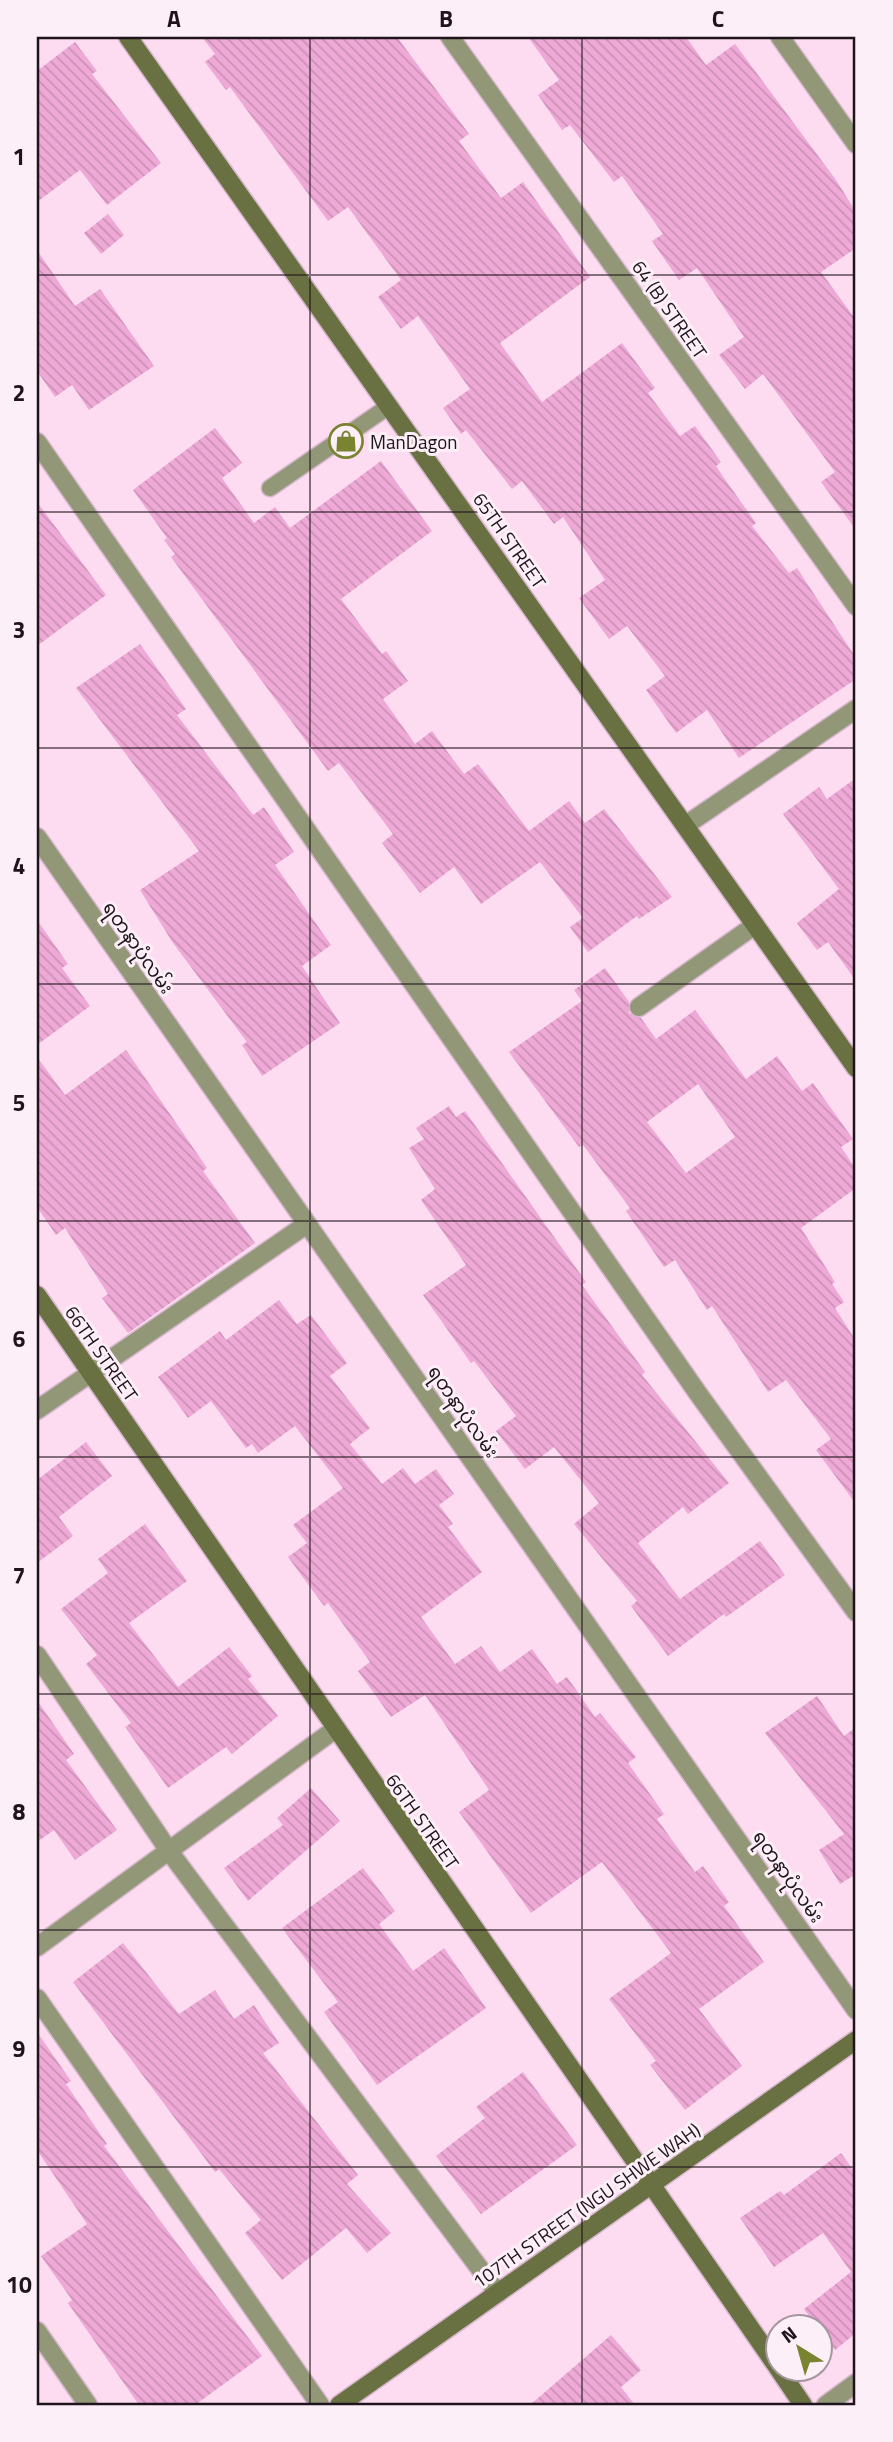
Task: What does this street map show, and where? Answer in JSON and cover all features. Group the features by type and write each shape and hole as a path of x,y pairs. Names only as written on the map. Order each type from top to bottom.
{"street":[{"name":"65TH STREET","path":"128,37 856,1068"},
{"name":"64 (B) STREET","path":"450,37 856,606"},
{"path":"780,37 856,144"},
{"path":"37,442 697,1392 856,1612"},
{"path":"686,825 856,709"},
{"name":"ရတနာပုံလမ်း","path":"37,838 856,2010"},
{"path":"639,1006 755,925"},
{"path":"37,1410 307,1224"},
{"name":"66TH STREET","path":"37,1296 334,1730 764,2348"},
{"path":"37,1655 169,1851 498,2293"},
{"path":"37,1947 334,1730"},
{"path":"37,1998 320,2405"},
{"name":"107TH STREET (NGU SHWE WAH)","path":"339,2405 856,2040"},
{"path":"37,2331 88,2405"},
{"name":"66TH STREET","path":"787,2382 803,2405"},
{"path":"825,2405 856,2383"}],"lane":[{"path":"270,488 389,406"}],"building":[{"path":"202,37 397,37 469,134 459,141 501,198 523,182 590,277 500,343 542,402 622,343 655,388 648,393 680,436 695,426 721,462 716,466 756,523 752,526 789,573 797,568 856,658 856,679 739,758 707,710 676,733 646,690 665,676 627,626 609,639 579,598 605,580 563,517 554,524 522,481 512,489 466,430 461,434 443,408 470,389 418,316 401,329 378,297 401,280 348,207 328,221 230,87 226,90 205,62 215,54"},
{"path":"528,37 686,37 706,65 735,44 836,180 856,212 856,248 821,272 856,320 856,530 821,482 835,472 763,374 745,389 719,355 744,337 697,268 679,280 652,241 663,234 622,176 614,182 570,125 562,130 538,95 559,80"},
{"path":"75,42 97,71 92,74 161,163 107,205 80,170 37,202 37,71"},
{"path":"108,214 124,235 101,254 84,233"},
{"path":"37,250 75,306 100,289 154,366 89,410 72,385 55,397 37,371"},
{"path":"215,428 242,463 222,478 254,523 275,507 290,528 381,461 432,531 341,599 382,654 386,651 408,681 383,699 415,744 432,731 464,774 478,764 529,831 569,801 585,823 604,809 672,897 639,919 637,916 588,952 570,927 583,918 540,862 481,904 454,867 420,893 382,843 393,834 339,763 328,771 171,557 175,554 164,540 167,538 133,490"},
{"path":"37,502 106,595 37,646"},
{"path":"140,644 186,709 177,715 253,815 264,807 294,852 275,865 331,945 302,966 340,1023 262,1076 242,1045 247,1042 173,943 140,890 199,851 76,688"},
{"path":"856,778 856,981 828,942 817,950 797,923 839,889 783,814 819,787 827,799"},
{"path":"37,920 68,964 62,968 90,1006 37,1045"},
{"path":"605,968 629,1002 629,1013 641,1018 656,1039 695,1010 746,1079 777,1056 802,1091 813,1083 853,1139 841,1147 856,1169 856,1188 801,1228 835,1282 832,1284 844,1302 835,1308 856,1341 856,1504 816,1450 831,1439 786,1380 768,1392 712,1306 707,1310 675,1260 664,1267 626,1211 630,1208 583,1145 579,1147 509,1052 582,1001 574,990","holes":["698,1084 735,1137 686,1173 647,1122"]},
{"path":"126,1050 207,1168 203,1171 255,1243 128,1333 102,1298 108,1294 65,1228 56,1235 37,1207 37,1057 65,1095"},
{"path":"449,1106 456,1117 465,1111 586,1282 582,1285 645,1372 642,1375 729,1483 688,1514 683,1507 638,1543 680,1599 760,1541 785,1575 726,1617 724,1614 668,1656 631,1606 637,1601 574,1524 599,1503 554,1447 525,1469 496,1431 516,1416 474,1361 471,1363 423,1295 466,1265 421,1200 435,1189 409,1148 424,1139 416,1128"},
{"path":"279,1300 297,1324 311,1315 347,1363 330,1376 370,1428 350,1444 382,1484 403,1468 415,1484 436,1469 454,1494 439,1505 453,1524 448,1527 482,1572 421,1617 455,1664 481,1646 500,1672 532,1649 557,1684 567,1677 595,1717 600,1713 636,1757 628,1763 664,1814 657,1819 695,1872 703,1866 729,1902 724,1906 764,1962 699,2009 742,2066 685,2110 650,2065 656,2061 609,1999 671,1953 602,1862 531,1913 459,1812 489,1790 425,1695 391,1717 358,1671 370,1662 328,1603 324,1606 288,1557 307,1543 293,1525 343,1488 295,1426 258,1453 252,1444 246,1448 211,1401 188,1418 158,1377 220,1331 226,1340"},
{"path":"86,1442 112,1476 59,1517 73,1536 37,1563 37,1480"},
{"path":"145,1524 187,1581 129,1623 178,1687 229,1647 252,1676 248,1679 278,1716 232,1754 226,1747 168,1788 125,1727 131,1723 86,1664 97,1655 61,1609 108,1573 98,1559"},
{"path":"817,1696 844,1736 856,1727 856,1874 840,1884 819,1850 844,1834 765,1733"},
{"path":"37,1700 74,1754 66,1760 117,1830 75,1860 54,1830 37,1842"},
{"path":"311,1788 340,1821 248,1901 224,1868 283,1825 277,1818"},
{"path":"363,1868 395,1911 379,1924 413,1971 444,1948 486,2008 377,2085 324,2012 338,2002 282,1928"},
{"path":"123,1943 179,2014 215,1990 234,2019 254,2005 279,2043 263,2053 358,2175 347,2184 391,2233 367,2253 346,2228 282,2280 245,2233 261,2220 219,2169 215,2172 73,1982"},
{"path":"37,2032 71,2081 66,2084 107,2144 104,2146 262,2356 195,2405 139,2405 68,2303 72,2300 41,2256 87,2224 37,2150"},
{"path":"523,2072 577,2145 481,2214 436,2156 485,2118 476,2107"},
{"path":"841,2153 856,2174 856,2333 835,2350 834,2312 806,2312 804,2309 851,2272 823,2233 774,2267 740,2218 780,2191 784,2195"},
{"path":"611,2335 641,2370 621,2387 635,2405 530,2405"}],"place":[{"name":"ManDagon","path":"346,441"}]}
